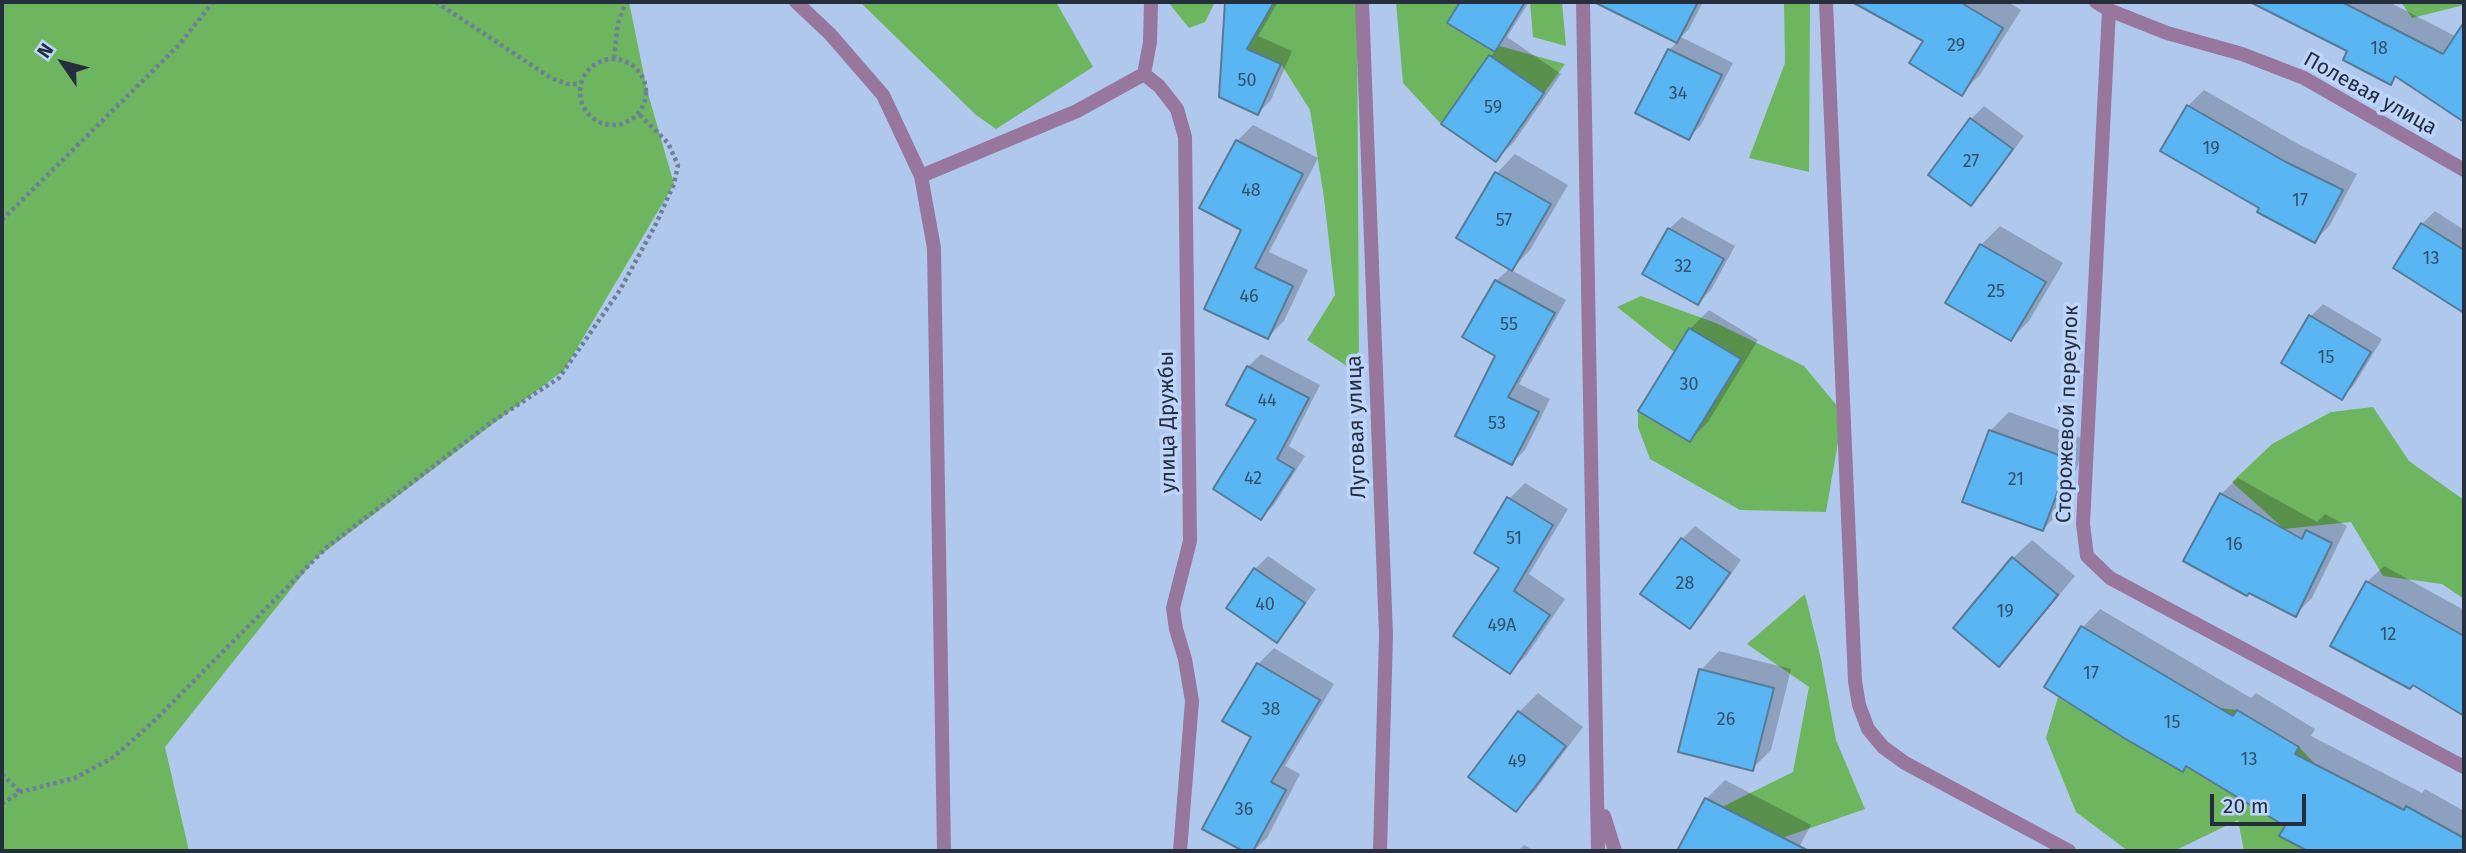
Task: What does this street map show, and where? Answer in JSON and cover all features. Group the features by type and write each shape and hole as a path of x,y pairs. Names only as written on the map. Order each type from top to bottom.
{"street":[{"path":"796,2 830,34 883,95 921,176 934,248 944,851"},
{"path":"921,176 1077,111 1144,74 1150,42 1151,2"},
{"name":"Луговая улица","path":"1363,2 1386,635 1380,851"},
{"path":"1583,2 1598,851"},
{"path":"1826,2 1855,681 1859,705 1868,729 1883,747 1905,763 2069,851"},
{"name":"Полевая улица","path":"2103,6 2167,33 2242,54 2304,79 2464,170"},
{"name":"Сторожевой переулок","path":"2103,6 2082,524 2087,556 2110,578 2464,767"},
{"name":"улица Дружбы","path":"1144,74 1159,86 1177,109 1185,137 1190,541 1173,608 1192,701 1180,851"},
{"path":"1597,782 1615,851"}],"path":[{"path":"2,220 180,44 213,2"},
{"path":"436,2 551,78 567,84 580,84"},
{"path":"614,58 618,23 626,2"},
{"path":"614,58 636,68 642,75 647,90 639,114 629,121 617,124 604,123 593,117 580,97 580,84 585,74 602,60 614,58"},
{"path":"2,804 20,792 75,778 114,757 155,720 327,547 493,421 559,378 620,290 656,224 674,184 678,165 668,144 639,114"},
{"path":"2,774 20,792"}],"green space":[{"path":"2,2 629,2 647,90 674,184 564,370 315,559 165,747 189,851 2,851"},
{"path":"860,2 1056,2 1093,67 996,129 976,115"},
{"path":"1168,2 1215,2 1205,22 1189,28"},
{"path":"1274,2 1357,2 1359,374 1307,340 1335,295 1310,110 1281,64 1223,38 1263,21"},
{"path":"1396,2 1460,2 1448,23 1474,39 1565,64 1544,93 1489,55 1441,124 1403,83"},
{"path":"1530,2 1562,2 1566,46 1533,37"},
{"path":"1784,2 1810,2 1809,172 1749,158 1785,63"},
{"path":"2401,2 2464,2 2464,5 2412,18"},
{"path":"1641,296 1716,323 1804,366 1843,413 1826,512 1740,510 1650,459 1638,427 1638,411 1690,442 1740,359 1689,328 1674,352 1617,307"},
{"path":"2373,407 2409,461 2464,500 2464,599 2442,584 2383,576 2351,522 2284,529 2232,482 2272,444 2331,412"},
{"path":"1805,594 1821,659 1836,740 1865,809 1782,838 1722,807 1793,772 1809,687 1747,644"},
{"path":"2058,697 2183,772 2220,708 2237,710 2199,773 2260,811 2299,747 2316,765 2280,836 2308,851 2244,851 2238,820 2174,851 2128,851 2076,812 2046,738"}],"building":[{"path":"1225,2 1274,2 1247,49 1281,64 1258,115 1219,97"},
{"path":"1460,2 1525,2 1495,52 1447,23"},
{"path":"1594,2 1698,2 1677,43"},
{"path":"1852,2 1960,2 2003,28 1962,96 1909,63 1923,41"},
{"path":"2250,2 2342,2 2443,54 2464,22 2464,122 2395,76 2391,85 2343,60 2347,51"},
{"path":"1668,49 1722,75 1689,140 1635,113"},
{"path":"1489,55 1544,93 1496,162 1441,124"},
{"path":"2187,105 2284,161 2343,190 2315,243 2257,212 2259,208 2160,151"},
{"path":"1970,118 2013,149 1971,206 1928,175"},
{"path":"1236,140 1303,174 1255,268 1293,286 1268,339 1204,309 1241,230 1199,208"},
{"path":"1495,172 1551,204 1512,271 1456,238"},
{"path":"2421,223 2464,250 2464,313 2393,268"},
{"path":"1668,228 1724,259 1698,305 1642,274"},
{"path":"1980,244 2046,282 2011,341 1945,303"},
{"path":"1495,280 1555,313 1508,397 1539,412 1512,465 1455,436 1495,356 1462,337"},
{"path":"2309,315 2371,352 2342,400 2281,363"},
{"path":"1689,328 1741,359 1690,442 1638,411"},
{"path":"1247,366 1309,398 1277,459 1294,469 1261,520 1213,489 1256,420 1226,405"},
{"path":"1989,430 2070,459 2043,531 1962,502"},
{"path":"2220,493 2302,539 2306,530 2332,543 2296,617 2249,593 2247,596 2183,561"},
{"path":"1507,497 1553,525 1514,591 1550,615 1510,674 1453,636 1499,568 1474,553"},
{"path":"1681,538 1730,573 1690,629 1640,594"},
{"path":"2012,557 2058,595 1999,667 1953,628"},
{"path":"1254,568 1305,603 1277,643 1226,608"},
{"path":"2366,581 2464,636 2464,716 2413,685 2410,689 2330,646"},
{"path":"2081,626 2233,716 2237,710 2299,747 2295,754 2404,810 2406,806 2464,838 2464,851 2308,851 2279,836 2285,826 2186,766 2183,772 2124,738 2044,687"},
{"path":"1257,663 1320,700 1271,782 1286,790 1253,851 1243,851 1202,829 1251,737 1222,721"},
{"path":"1699,669 1774,688 1753,771 1678,752"},
{"path":"1518,711 1566,746 1516,812 1468,777"},
{"path":"1705,798 1809,851 1677,851"}]}
